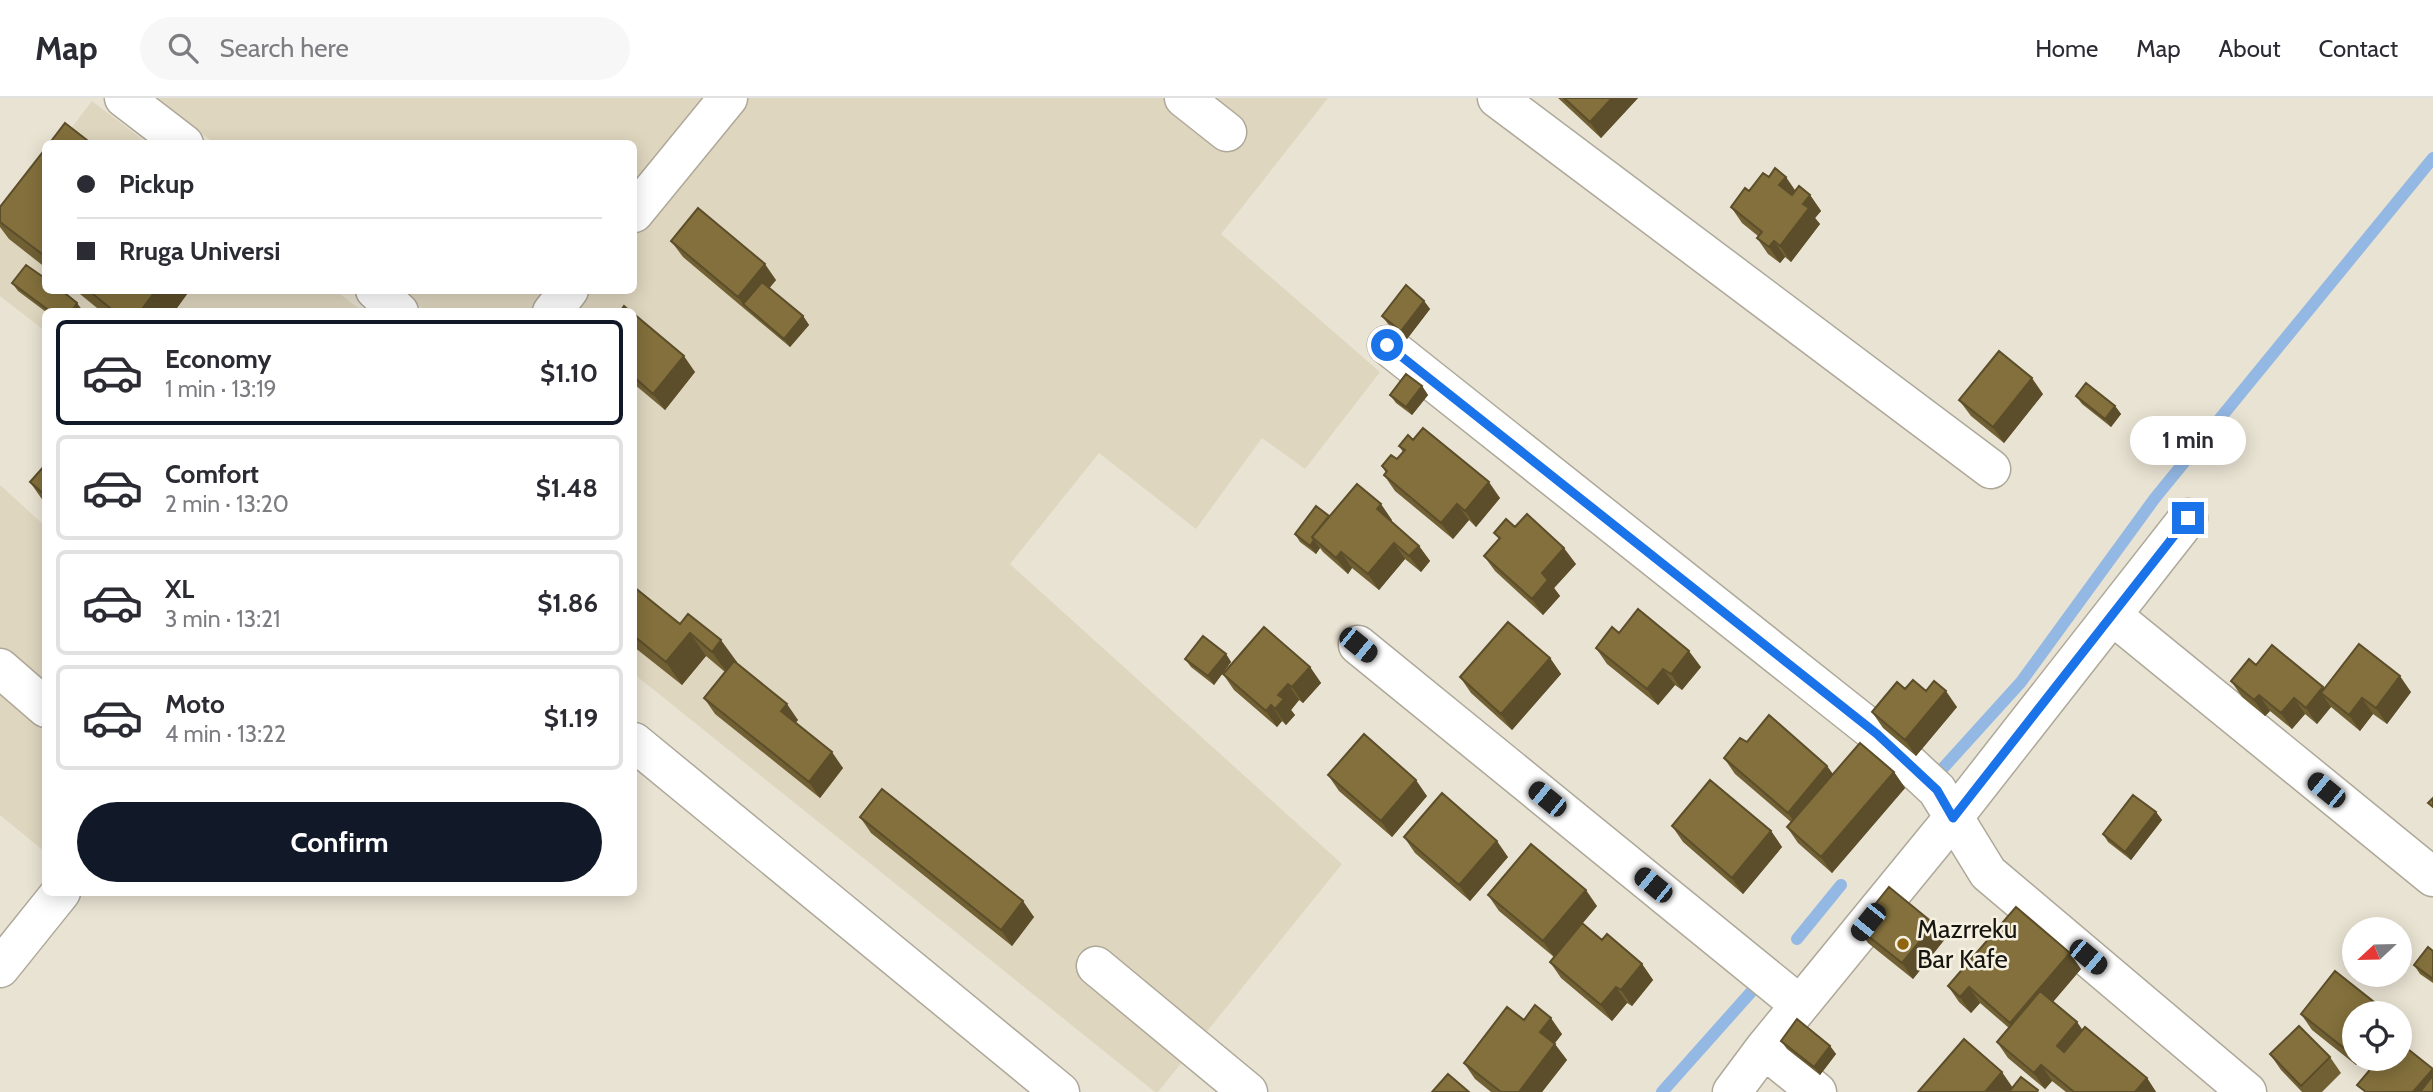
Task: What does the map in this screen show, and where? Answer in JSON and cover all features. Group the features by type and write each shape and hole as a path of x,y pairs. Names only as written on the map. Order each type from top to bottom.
{"street":[{"path":"124,98 179,140"},
{"path":"637,209 728,98"},
{"path":"1184,98 1227,132"},
{"path":"1497,98 1991,469"},
{"path":"379,294 394,308"},
{"path":"555,308 566,294"},
{"path":"1387,345 1877,734 1937,790 1988,873 2247,1092"},
{"path":"1732,1092 1953,818 2188,518"},
{"path":"2113,616 2433,877"},
{"path":"1358,645 1800,1005"},
{"path":"0,668 42,705"},
{"path":"637,744 1060,1092"},
{"path":"0,968 58,896"},
{"path":"1096,966 1248,1092"},
{"path":"1764,1049 1816,1092"}],"shaded area":[{"path":"157,98 703,98 637,179 637,140 210,140"},
{"path":"743,98 1328,98 1221,234 1380,372 1305,469 1262,438 1196,529 1099,453 1010,564 1342,864 1158,1092 637,676 637,308 571,308 583,294 637,294 637,227"},
{"path":"92,101 143,140 62,140"},
{"path":"42,165 42,294 340,294 358,308 42,308 42,329 0,296 0,219"},
{"path":"404,294 544,294 532,308 422,308"},
{"path":"0,485 42,523 42,850 0,815"}],"building":[{"path":"1564,98 1612,98 1590,122"},
{"path":"65,123 87,140 52,140"},
{"path":"42,153 42,254 0,222 0,207"},
{"path":"1775,168 1786,177 1779,185 1792,195 1799,186 1810,195 1803,204 1809,208 1780,246 1774,241 1769,247 1757,238 1762,232 1731,207 1745,188 1749,191 1763,173 1769,177"},
{"path":"698,208 765,264 738,297 671,241"},
{"path":"26,265 42,276 42,294 66,294 77,303 74,308 46,308 12,283"},
{"path":"762,282 803,316 784,339 743,304"},
{"path":"1406,285 1424,301 1401,331 1382,316"},
{"path":"93,294 153,294 143,308 110,308"},
{"path":"637,317 684,356 653,394 637,380"},
{"path":"1999,351 2032,378 1993,427 1959,400"},
{"path":"1406,374 1422,386 1406,407 1390,395"},
{"path":"2086,383 2115,406 2105,419 2076,396"},
{"path":"1423,428 1489,482 1465,511 1457,504 1441,523 1384,475 1387,471 1382,466 1391,455 1397,459 1405,450 1399,446 1408,435 1413,440"},
{"path":"42,468 42,492 30,482"},
{"path":"1357,484 1381,504 1377,509 1419,546 1409,556 1394,543 1368,574 1341,552 1336,558 1312,537"},
{"path":"1316,506 1329,516 1312,537 1314,540 1310,546 1295,534"},
{"path":"1527,514 1564,548 1542,573 1548,580 1532,599 1484,556 1500,538 1494,533 1506,519 1515,527"},
{"path":"637,589 680,624 688,614 721,640 712,652 690,633 666,662 637,638"},
{"path":"1638,609 1689,651 1671,674 1663,669 1647,689 1596,648 1612,627 1619,633"},
{"path":"1508,622 1550,658 1501,714 1460,677"},
{"path":"1264,627 1310,667 1292,687 1288,684 1278,695 1284,699 1275,709 1271,705 1266,711 1223,674"},
{"path":"1203,636 1226,654 1208,676 1185,659"},
{"path":"2359,644 2400,676 2376,708 2362,698 2349,715 2321,693"},
{"path":"2272,645 2323,687 2306,708 2294,698 2281,713 2259,695 2254,700 2231,681 2249,659 2256,665"},
{"path":"734,661 787,704 781,711 832,752 809,782 704,698"},
{"path":"1913,680 1926,691 1934,681 1946,691 1905,740 1872,712 1897,682 1905,689"},
{"path":"1769,715 1827,766 1788,813 1724,758 1740,738 1747,742"},
{"path":"1364,734 1416,780 1381,821 1328,775"},
{"path":"1860,743 1894,772 1821,857 1787,827"},
{"path":"1710,780 1771,831 1732,878 1672,826"},
{"path":"882,789 1023,901 1001,930 860,817"},
{"path":"1442,793 1497,841 1459,885 1404,837"},
{"path":"2133,795 2156,812 2125,852 2103,834"},
{"path":"1531,844 1586,890 1543,941 1488,895"},
{"path":"1889,887 1934,924 1902,963 1857,927"},
{"path":"2016,907 2070,953 2010,1023 1969,987 1960,997 1948,986"},
{"path":"1582,923 1602,940 1607,934 1642,964 1621,990 1616,987 1601,1005 1550,962"},
{"path":"2428,947 2433,951 2433,979 2414,965"},
{"path":"2335,971 2342,977 2342,987 2355,987 2373,1001 2342,1001 2342,1047 2301,1014"},
{"path":"2040,991 2077,1022 2057,1046 2064,1052 2085,1027 2147,1078 2135,1092 2074,1092 2041,1065 2034,1073 1997,1042"},
{"path":"1535,1005 1551,1018 1540,1032 1555,1044 1519,1092 1501,1092 1464,1063 1507,1007 1524,1020"},
{"path":"1797,1019 1830,1046 1814,1067 1781,1041"},
{"path":"2299,1026 2330,1057 2301,1086 2270,1054"},
{"path":"1964,1039 2002,1072 1985,1092 1918,1092"},
{"path":"2412,1052 2433,1069 2413,1092 2366,1092 2357,1085 2369,1071 2412,1071"},
{"path":"1448,1074 1469,1092 1432,1092"},
{"path":"2433,1075 2433,1092 2420,1092"},
{"path":"2021,1077 2038,1090 2037,1092 2009,1092"}],"waterway":[{"path":"1944,767 2021,682 2155,498 2433,158"},
{"path":"1797,939 1841,885"},
{"path":"1662,1092 1752,991"}],"place":[{"name":"Mazrreku Bar Kafe","path":"1903,944"}],"route":[{"path":"1387,345 1877,734 1937,790 1953,818 2188,518"}]}
